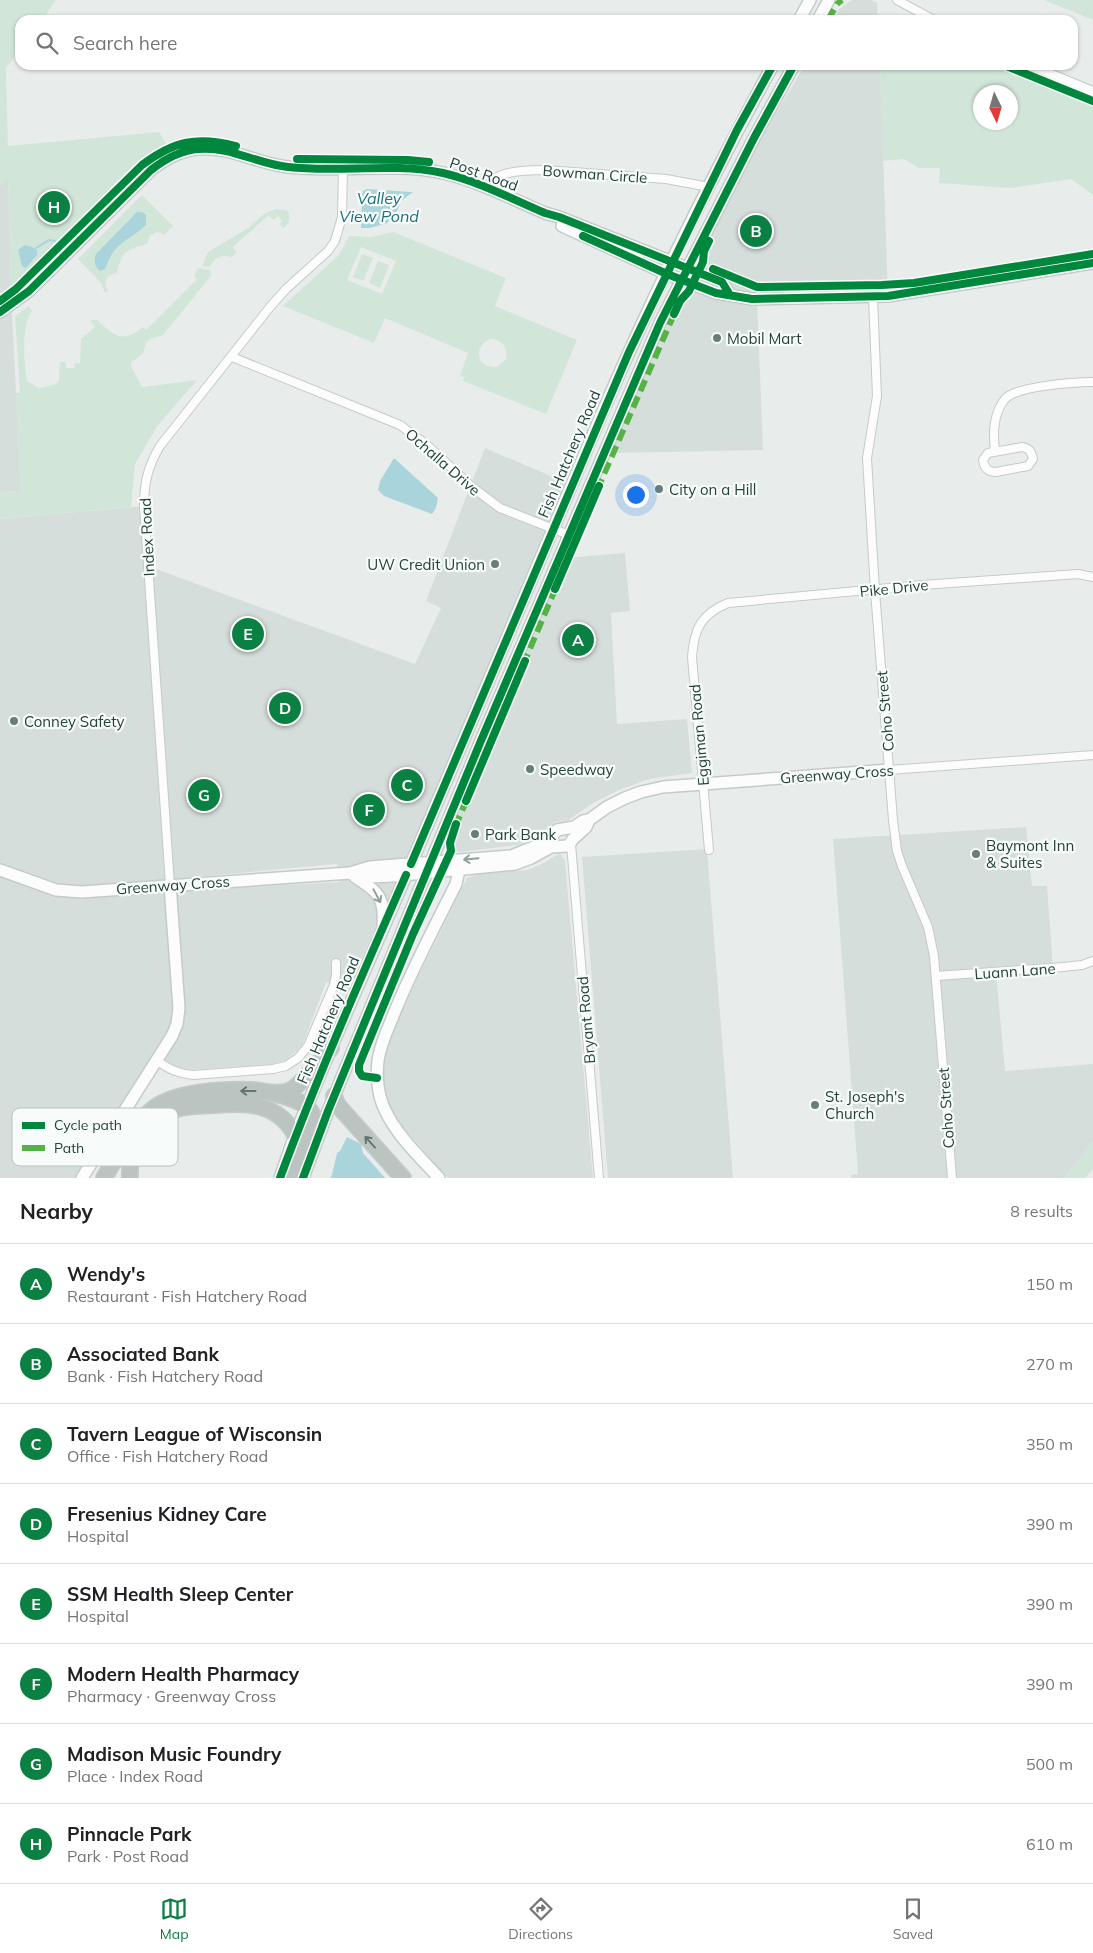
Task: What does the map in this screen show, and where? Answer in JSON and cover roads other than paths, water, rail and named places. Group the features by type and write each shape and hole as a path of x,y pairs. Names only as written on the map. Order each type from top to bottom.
{"highway":[{"path":"274,1093 291,1090 331,1048"},
{"path":"154,1108 162,1103 187,1094 247,1090 274,1093 307,1106 314,1119 291,1178"},
{"path":"334,1096 342,1110 403,1178"},
{"path":"178,1109 239,1103 262,1107 272,1111 289,1123 296,1135"},
{"path":"104,1178 112,1166"}],"street":[{"path":"802,15 810,0"},
{"path":"821,15 829,0"},
{"path":"896,0 924,15"},
{"name":"Fish Hatchery Road","path":"280,1178 331,1048 411,864 602,410 709,187 769,70"},
{"path":"303,1178 334,1096 486,730 660,323 754,138 791,70"},
{"path":"1042,70 1093,91"},
{"path":"754,138 750,135 750,121 756,96"},
{"name":"Post Road","path":"0,312 29,291 151,170 173,156 187,151 211,149 287,167 428,170 465,180 722,282 730,295"},
{"name":"Index Road","path":"170,885 144,486 151,464 160,446 280,295 321,258 335,240 342,216 343,168"},
{"name":"Bowman Circle","path":"488,189 492,182 500,176 530,170 666,179 709,187"},
{"name":"Post Road","path":"545,213 557,224 667,274 716,293 757,299 873,297 906,294 1093,263"},
{"name":"Coho Street","path":"873,297 876,396 867,458 889,770 896,848 928,927 936,976 952,1178"},
{"name":"Ochalla Drive","path":"232,357 400,425 427,445 487,500 514,515 569,535"},
{"path":"995,451 993,432 997,414 1006,398 1012,394 1047,386 1093,382"},
{"path":"602,410 605,429 611,438"},
{"path":"1027,447 1033,459 1028,466 992,472 986,468 983,460 988,453 995,451 1027,447"},
{"name":"Pike Drive","path":"702,621 717,608 728,603 875,591 922,585 1074,574 1093,577"},
{"name":"Eggiman Road","path":"702,621 694,637 692,657 709,850"},
{"path":"492,673 492,694 499,699"},
{"path":"479,702 486,707 486,730"},
{"name":"Greenway Cross","path":"0,870 62,891 82,892 350,873 370,867 411,864 430,868 459,870 515,864 532,858 586,827 589,820 607,807 641,792 663,787 1093,755"},
{"name":"Greenway Cross","path":"350,873 370,877 406,875 430,868 511,856 536,846 563,840"},
{"name":"Bryant Road","path":"563,840 572,862 599,1178"},
{"path":"439,1178 393,1125 384,1108 378,1088 377,1070 383,1040 418,959 456,884 459,870"},
{"path":"350,873 372,887 378,895 383,914 381,931"},
{"path":"127,1108 157,1061 177,1024 179,1008 170,885"},
{"name":"Luann Lane","path":"936,976 1063,967 1082,965 1093,961"},
{"path":"157,1061 169,1069 182,1074 193,1075 273,1069 286,1066 298,1058 308,1046 334,985 336,963"},
{"path":"82,1178 90,1166"}],"water":[{"name":"Valley View Pond","path":"367,189 413,192 401,201 396,213 387,223 370,228 361,228 362,194"},
{"path":"137,212 142,212 146,215 146,225 117,248 105,269 100,271 95,263 96,254"},
{"path":"25,245 37,250 37,255 26,268 22,266 18,250"},
{"path":"394,458 438,498 436,508 432,514 384,496 378,490 380,481"},
{"path":"347,1137 361,1144 363,1153 385,1178 330,1178 337,1153"}],"waterway":[{"path":"36,248 49,240 55,241"}],"place":[{"name":"Pinnacle Park","path":"54,207"},
{"name":"Associated Bank","path":"756,231"},
{"name":"Mobil Mart","path":"717,338"},
{"name":"City on a Hill","path":"659,489"},
{"name":"UW Credit Union","path":"495,564"},
{"name":"SSM Health Sleep Center","path":"248,634"},
{"name":"Wendy's","path":"578,640"},
{"name":"Fresenius Kidney Care","path":"285,708"},
{"name":"Conney Safety","path":"14,721"},
{"name":"Speedway","path":"530,769"},
{"name":"Tavern League of Wisconsin","path":"407,785"},
{"name":"Madison Music Foundry","path":"204,795"},
{"name":"Modern Health Pharmacy","path":"369,810"},
{"name":"Park Bank","path":"475,834"},
{"name":"Baymont Inn & Suites","path":"976,854"},
{"name":"St. Joseph's Church","path":"815,1105"}]}
